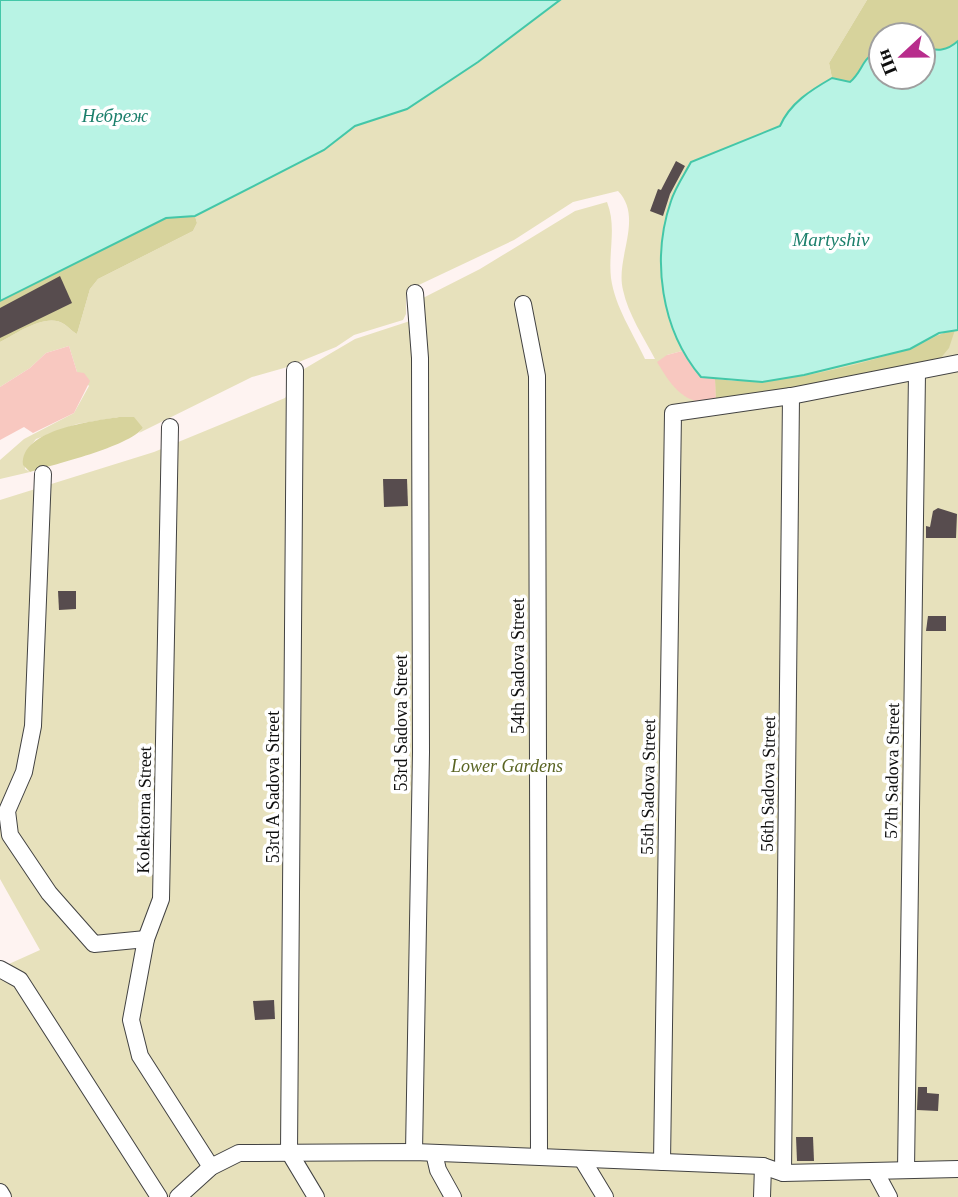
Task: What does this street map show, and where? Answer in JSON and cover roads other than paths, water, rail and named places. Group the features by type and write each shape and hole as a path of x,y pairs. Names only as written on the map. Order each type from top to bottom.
{"street":[{"name":"53rd Sadova Street","path":"414,1152 421,752 420,358 415,293"},
{"name":"54th Sadova Street","path":"523,304 537,376 539,1156"},
{"path":"791,396 958,363"},
{"name":"53rd A Sadova Street","path":"289,1152 295,370"},
{"name":"57th Sadova Street","path":"906,1170 917,373"},
{"name":"55th Sadova Street","path":"662,1162 673,413 791,396"},
{"name":"56th Sadova Street","path":"783,1172 791,396"},
{"name":"Kolektorna Street","path":"170,427 161,899 146,939 131,1020 140,1056 211,1167"},
{"path":"43,474 33,726 24,772 7,811 10,835 49,893 94,944 146,939"},
{"path":"0,969 20,980 159,1197"},
{"path":"289,1152 316,1197"},
{"path":"178,1197 211,1167 239,1153 414,1152 539,1156 763,1166 783,1172 958,1169"},
{"path":"434,1153 438,1170 453,1197"},
{"path":"582,1159 605,1197"},
{"path":"762,1197 763,1166"},
{"path":"875,1171 889,1197"},
{"path":"0,1192 3,1197"}],"water":[{"name":"Небреж","path":"0,0 560,0 478,62 407,109 355,126 324,150 195,216 166,218 0,301"},
{"name":"Martyshiv","path":"958,41 958,330 939,333 910,349 804,375 762,382 701,377 677,338 669,316 661,270 665,223 671,201 691,162 780,126 789,110 809,92 832,78 850,82 867,60 867,91 937,91 937,49 950,47"}],"park label":[{"name":"Lower Gardens","path":"507,766"}]}
